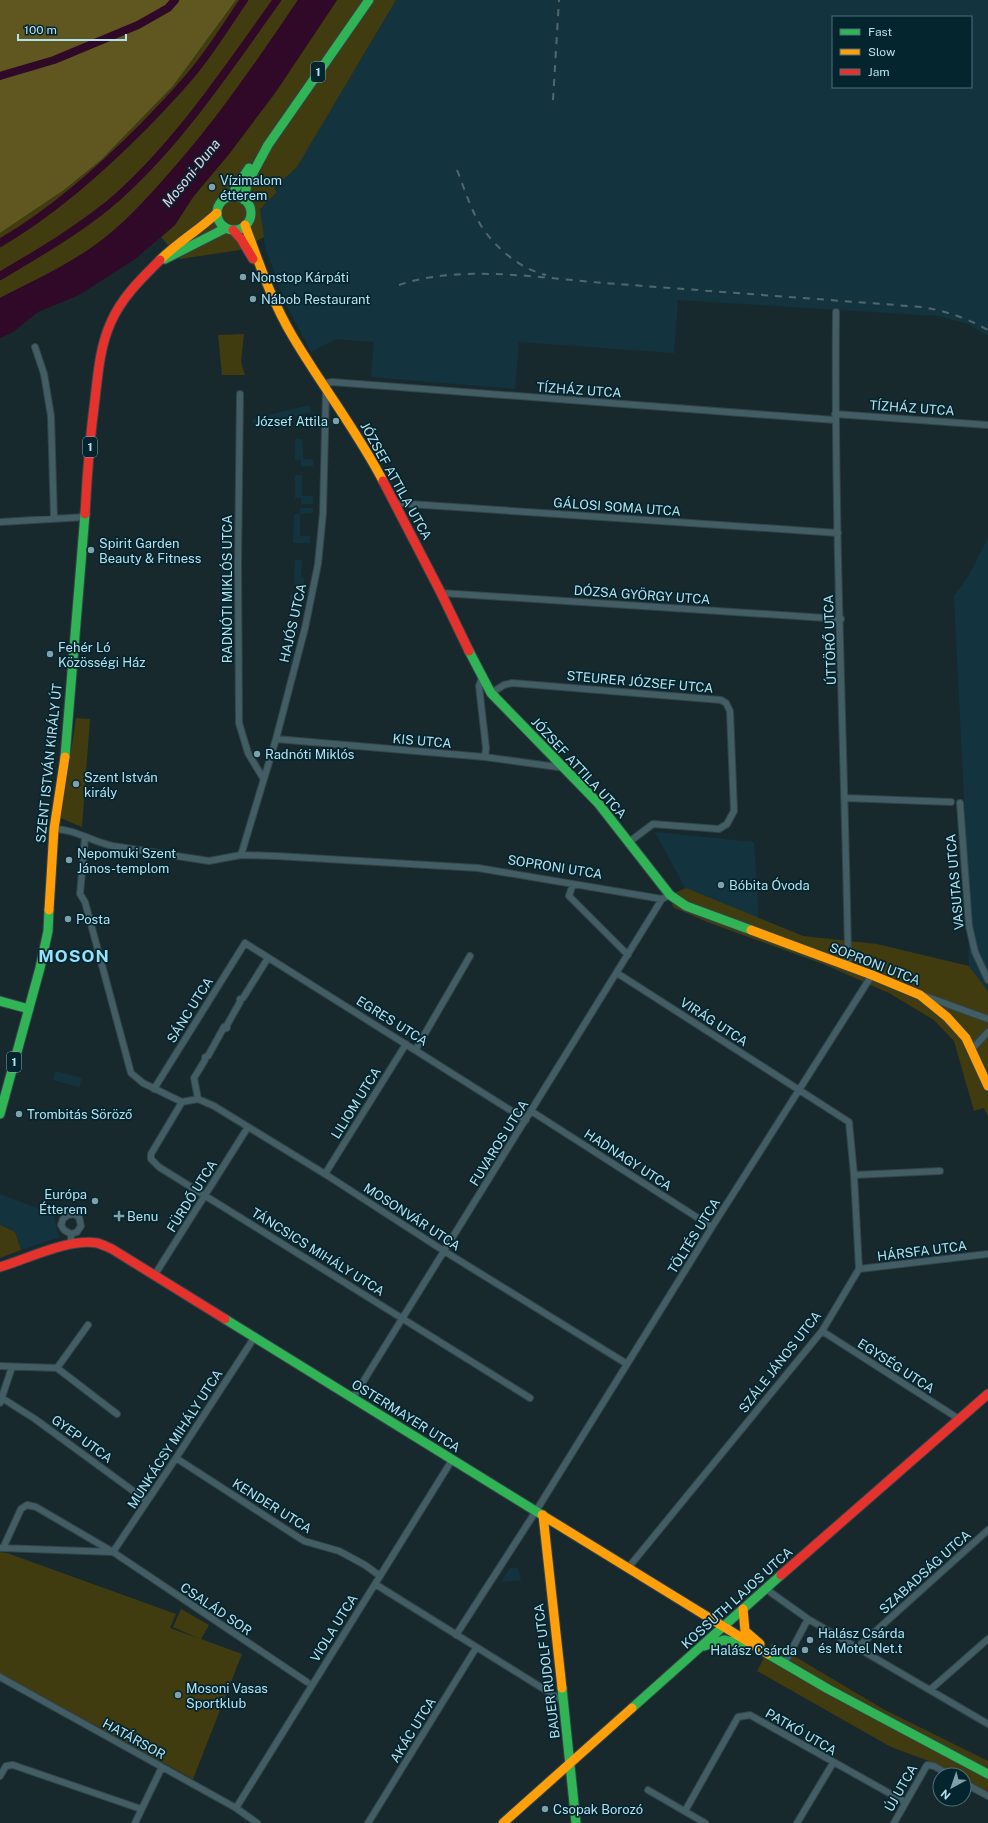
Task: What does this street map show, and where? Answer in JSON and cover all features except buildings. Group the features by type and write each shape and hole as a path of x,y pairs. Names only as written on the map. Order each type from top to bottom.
{"street":[{"name":"1","path":"244,200 247,184 268,145 369,0"},
{"name":"1","path":"217,213 221,203 230,197 251,164 268,145"},
{"path":"230,197 236,197 244,200 250,211 250,218 245,225"},
{"path":"217,213 219,220 229,229"},
{"name":"SZENT ISTVÁN KIRÁLY ÚT","path":"0,1114 29,1009 48,931 54,829 66,743 91,429 99,360 111,322 123,301 138,282 175,245 201,228 217,213"},
{"name":"1","path":"229,229 239,229 245,225"},
{"name":"JÓZSEF ATTILA UTCA","path":"245,225 266,281"},
{"name":"SZENT ISTVÁN KIRÁLY ÚT","path":"159,261 229,229"},
{"name":"JÓZSEF ATTILA UTCA","path":"229,229 241,239 266,281 292,335 366,448 491,693 598,803 629,842 666,897"},
{"name":"ÚTTÖRŐ UTCA","path":"836,312 835,417 845,798 847,967"},
{"path":"35,346 44,374 51,416 54,519"},
{"name":"TÍZHÁZ UTCA","path":"325,387 332,382 835,417 988,425"},
{"name":"HAJÓS UTCA","path":"241,855 276,739 305,628 318,564 323,513 325,387"},
{"name":"RADNÓTI MIKLÓS UTCA","path":"240,394 238,564 239,723 248,753 263,778"},
{"name":"GÁLOSI SOMA UTCA","path":"395,503 838,533"},
{"path":"0,522 85,517"},
{"name":"DÓZSA GYÖRGY UTCA","path":"441,593 841,619"},
{"path":"482,678 479,686 486,748 485,757"},
{"name":"STEURER JÓZSEF UTCA","path":"491,693 504,685 512,683 721,700 726,703 730,712 734,811 728,824 719,829 653,824 629,842"},
{"name":"KIS UTCA","path":"276,739 485,757 565,768"},
{"path":"845,798 951,802"},
{"name":"VASUTAS UTCA","path":"960,803 969,926 975,952 988,980"},
{"name":"SOPRONI UTCA","path":"54,829 65,829 76,832 85,838 113,846 209,861 241,855 359,860 478,868 573,884 666,897 847,967 872,974 920,995 956,1026 966,1038 988,1086"},
{"path":"85,838 80,894 85,902 131,1073 143,1083 182,1102"},
{"path":"573,884 569,896 628,955"},
{"name":"FUVAROS UTCA","path":"353,1398 628,955 666,897"},
{"name":"EGRES UTCA","path":"245,943 416,1049 526,1120"},
{"name":"SÁNC UTCA","path":"154,1089 245,943"},
{"path":"416,1049 470,956"},
{"path":"198,1100 194,1078 268,958"},
{"name":"VIRÁG UTCA","path":"617,973 800,1090"},
{"name":"TÖLTÉS UTCA","path":"456,1635 540,1513 627,1364 872,974"},
{"path":"920,995 988,1019"},
{"path":"0,1001 29,1009"},
{"path":"972,1049 988,1032"},
{"name":"LILIOM UTCA","path":"325,1174 406,1044"},
{"path":"800,1090 848,1122 854,1175 859,1269"},
{"name":"MOSONVÁR UTCA","path":"182,1102 198,1100 214,1106 627,1364"},
{"name":"TÁNCSICS MIHÁLY UTCA","path":"182,1102 151,1154 151,1159 159,1167 530,1398"},
{"name":"HADNAGY UTCA","path":"531,1111 712,1227"},
{"name":"FÜRDŐ UTCA","path":"154,1276 248,1127"},
{"path":"854,1175 940,1170"},
{"path":"74,1214 79,1218 81,1226 77,1232 71,1234 64,1230 61,1225 63,1219 68,1215 74,1214"},
{"path":"71,1234 71,1245"},
{"name":"OSTERMAYER UTCA","path":"0,1267 71,1245 98,1243 112,1249 723,1627 787,1660"},
{"name":"HÁRSFA UTCA","path":"859,1269 988,1254"},
{"name":"SZÁLE JÁNOS UTCA","path":"628,1568 822,1331 859,1269"},
{"path":"57,1368 88,1325"},
{"name":"EGYSÉG UTCA","path":"822,1331 959,1419"},
{"name":"MUNKÁCSY MIHÁLY UTCA","path":"114,1552 254,1338"},
{"path":"0,1366 57,1368 117,1414"},
{"path":"1,1400 12,1367"},
{"name":"KOSSUTH LAJOS UTCA","path":"503,1823 743,1609 988,1394"},
{"name":"GYEP UTCA","path":"1,1400 53,1432 147,1501"},
{"name":"KENDER UTCA","path":"176,1458 304,1541 339,1551 366,1565 380,1576"},
{"name":"VIOLA UTCA","path":"236,1808 452,1460"},
{"name":"CSALÁD SOR","path":"114,1552 2,1548 21,1509 27,1505 36,1507 114,1552 307,1682"},
{"name":"BAUER RUDOLF UTCA","path":"540,1513 576,1823"},
{"name":"SZABADSÁG UTCA","path":"858,1647 988,1530"},
{"path":"375,1584 563,1701"},
{"path":"766,1589 808,1619 931,1689 988,1724"},
{"path":"743,1609 744,1631 787,1660 895,1726 988,1774"},
{"path":"787,1660 808,1619"},
{"path":"701,1648 724,1639 731,1640 787,1660"},
{"path":"931,1689 988,1639"},
{"name":"AKÁC UTCA","path":"368,1823 476,1648"},
{"name":"HATÁRSOR","path":"0,1677 236,1808 257,1823"},
{"name":"PATKÓ UTCA","path":"685,1811 738,1717 750,1715 833,1763 905,1802"},
{"path":"798,1823 833,1763"},
{"path":"0,1776 6,1766 13,1765 141,1809"},
{"name":"ÚJ UTCA","path":"894,1823 926,1765 936,1767"},
{"path":"135,1823 162,1767"},
{"path":"972,1787 988,1796"},
{"path":"648,1790 706,1823"}],"shaded area":[{"path":"0,0 236,0 173,86 101,160 64,190 0,233"},
{"path":"236,0 298,0 200,137 148,197 116,229 87,251 0,298 0,233 64,190 101,160 173,86"},
{"path":"337,0 396,0 297,167 274,188 277,192 260,209 264,237 240,250 180,259 161,237 175,225 193,197 229,154 275,93"},
{"path":"396,0 988,0 988,336 968,324 938,316 678,300 674,353 519,342 515,389 371,377 374,342 336,339 311,352 286,304 265,247 260,209 277,192 274,188 297,167"},
{"path":"244,334 241,362 245,375 222,375 218,335"},
{"path":"310,405 311,412 254,426 252,419"},
{"path":"295,439 302,439 303,457 304,459 313,459 313,466 301,466 301,460 295,460"},
{"path":"295,475 302,475 302,496 313,496 313,504 301,504 301,498 295,498"},
{"path":"300,508 313,508 313,513 300,514 300,536 310,536 310,543 293,543 294,514 299,514"},
{"path":"988,537 988,991 969,966 964,796 954,596 969,575"},
{"path":"295,560 302,560 301,577 304,578 304,585 294,585"},
{"path":"290,594 300,595 299,616 292,616 293,602 290,601"},
{"path":"76,718 90,719 82,827 60,818"},
{"path":"655,832 754,842 759,921 690,897"},
{"path":"686,888 803,936 877,944 969,966 988,991 988,1116 984,1108 974,1111 954,1041 934,1020 889,993 823,964 707,922 673,907 670,895"},
{"path":"55,1071 82,1078 79,1087 53,1080"},
{"path":"0,1194 53,1214 59,1237 21,1250 15,1232 0,1225"},
{"path":"0,1225 15,1232 21,1250 0,1258"},
{"path":"0,1552 7,1553 176,1614 170,1628 200,1639 173,1627 181,1609 209,1625 201,1639 242,1654 193,1779 0,1673"},
{"path":"510,1568 518,1568 521,1580 501,1582"},
{"path":"772,1643 883,1709 988,1761 988,1794 972,1785 972,1767 941,1767 891,1747 757,1671"}],"water":[{"name":"Mosoni-Duna","path":"298,0 337,0 275,93 229,154 193,197 175,225 135,259 79,295 38,312 13,332 0,338 0,298 87,251 116,229 148,197 182,159 217,115"}],"waterway":[{"path":"0,76 54,60 138,25 168,8 175,0"},
{"path":"0,243 20,231 58,204 111,158 144,126 195,70 244,0"},
{"path":"0,276 55,243 81,225 107,206 131,184 155,160 198,109 277,0"}],"railway":[{"path":"553,100 559,0"},
{"path":"457,170 472,210 488,235 514,260 535,272 546,275"},
{"path":"399,285 448,275 501,274 528,276 922,307 956,316 988,330"}],"traffic: fast":[{"path":"244,200 247,184 268,145 369,0"},
{"path":"230,197 249,168"},
{"path":"234,196 246,201 251,213 246,225 234,230 222,225 217,213 222,201 234,196"},
{"path":"165,259 226,228"},
{"path":"65,757 85,514"},
{"path":"469,651 491,693 598,803 670,895 686,906 751,930"},
{"path":"0,1114 40,968 48,931 49,910"},
{"path":"0,1001 29,1009"},
{"path":"225,1319 542,1515"},
{"path":"632,1708 781,1575"},
{"path":"704,1646 724,1640 744,1644"},
{"path":"768,1654 828,1689 988,1774"},
{"path":"562,1688 576,1823"}],"traffic: slow":[{"path":"160,260 217,213"},
{"path":"245,225 266,282 285,324 362,444 383,481"},
{"path":"49,910 54,829 65,757"},
{"path":"751,930 872,975 920,995 947,1017 966,1038 988,1086"},
{"path":"542,1515 768,1654"},
{"path":"543,1515 562,1688"},
{"path":"743,1609 745,1631 760,1644"},
{"path":"503,1823 632,1708"}],"traffic: jam":[{"path":"233,230 241,239 253,259"},
{"path":"85,514 98,370 104,340 115,313 126,296 160,260"},
{"path":"383,481 469,651"},
{"path":"0,1267 61,1246 86,1242 97,1243 112,1249 225,1319"},
{"path":"781,1575 988,1394"}],"place":[{"name":"Vízimalom étterem","path":"212,187"},
{"name":"Nonstop Kárpáti","path":"243,277"},
{"name":"Nábob Restaurant","path":"253,299"},
{"name":"József Attila","path":"336,421"},
{"name":"Spirit Garden Beauty & Fitness","path":"91,550"},
{"name":"Fehér Ló Közösségi Ház","path":"50,654"},
{"name":"Radnóti Miklós","path":"257,754"},
{"name":"Szent István király","path":"76,784"},
{"name":"Nepomuki Szent János-templom","path":"69,860"},
{"name":"Bóbita Óvoda","path":"721,885"},
{"name":"Posta","path":"68,919"},
{"name":"Trombitás Söröző","path":"19,1114"},
{"name":"Európa Étterem","path":"95,1201"},
{"name":"Benu","path":"119,1216"},
{"name":"Halász Csárda és Motel Net.t","path":"810,1640"},
{"name":"Halász Csárda","path":"805,1650"},
{"name":"Mosoni Vasas Sportklub","path":"178,1695"},
{"name":"Csopak Borozó","path":"545,1809"}],"district":[{"name":"MOSON","path":"74,956"}]}
